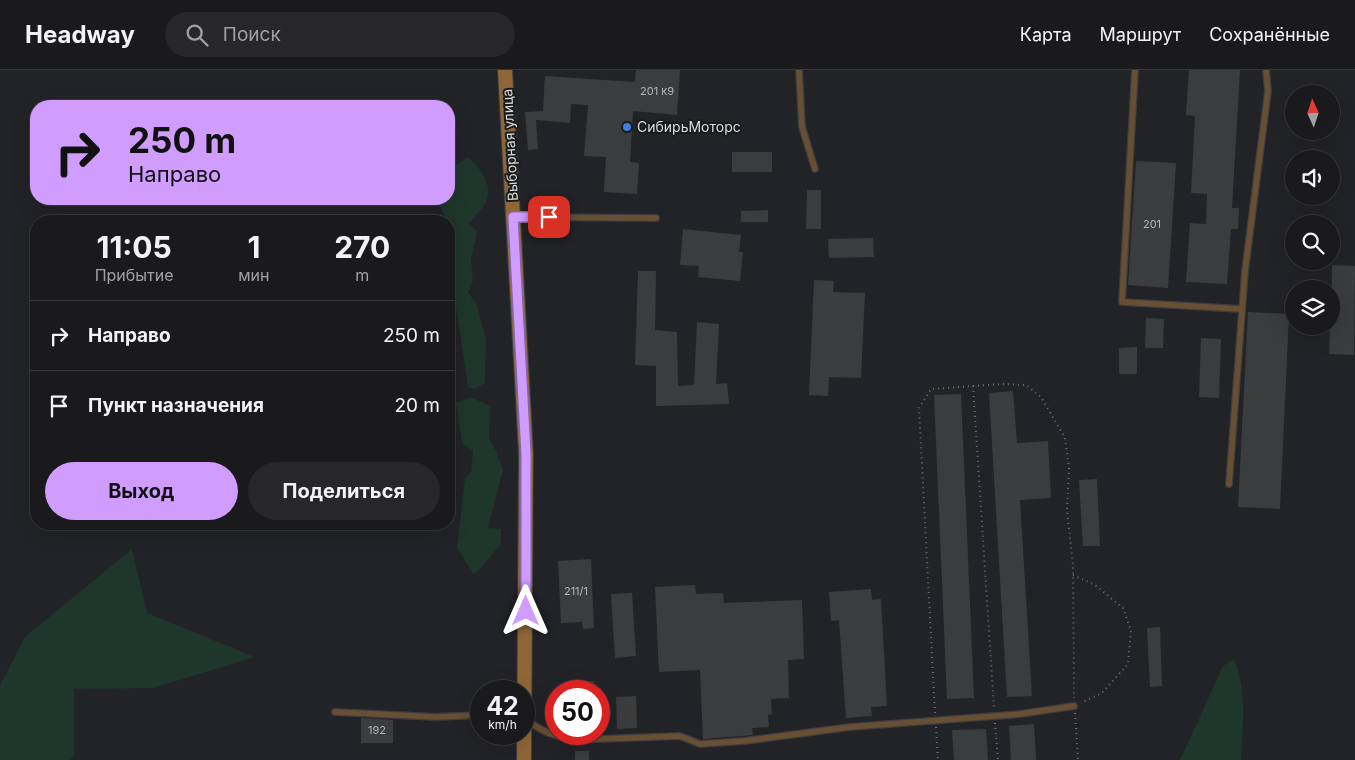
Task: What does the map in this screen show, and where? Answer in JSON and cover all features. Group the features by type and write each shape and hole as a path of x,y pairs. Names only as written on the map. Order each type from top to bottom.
{"main road":[{"name":"Выборная улица","path":"505,70 526,454 525,680"},
{"name":"Выборная улица","path":"524,745 524,760"}],"lane":[{"path":"799,70 802,127 815,168"},
{"path":"1135,70 1122,302 1241,309"},
{"path":"1229,484 1241,309 1268,91 1266,70"},
{"path":"513,217 656,218"},
{"path":"535,723 548,733 572,740 680,736 700,744 744,741 850,727 1020,714 1074,706"},
{"path":"335,712 436,717 470,715"}],"path":[{"path":"938,760 919,408 931,389 1001,384 1026,385 1041,397 1064,438 1069,468 1067,510 1073,575 1074,706 1078,760"},
{"path":"973,386 998,760"},
{"path":"1073,575 1095,585 1123,608 1131,631 1128,664 1102,693 1074,706"}],"green space":[{"path":"468,157 481,172 488,189 486,202 469,224 477,231 471,260 473,281 468,292 476,303 486,339 485,383 474,389 468,387 455,300 455,215 444,215 440,205 455,205 455,166"},
{"path":"470,397 490,406 489,438 503,470 488,528 501,529 501,545 481,568 473,574 457,547 465,478 471,472 473,451 462,443 456,403"},
{"path":"132,549 147,613 255,657 153,688 74,689 74,754 70,760 0,760 0,685 25,637"},
{"path":"1234,659 1241,683 1242,696 1241,760 1180,760 1223,666"}],"building":[{"path":"636,70 680,70 677,115 633,111 630,162 639,163 637,194 604,192 606,157 584,156 588,105 571,104 570,123 536,120 538,149 528,150 525,112 543,111 545,76 635,82"},
{"path":"1189,70 1240,70 1232,208 1239,208 1238,229 1231,229 1227,284 1186,282 1190,223 1206,224 1207,194 1191,193 1195,116 1186,115"},
{"path":"732,152 772,152 772,172 732,172"},
{"path":"1136,161 1176,163 1168,288 1128,285"},
{"path":"807,190 821,190 821,229 806,229"},
{"path":"768,210 768,222 741,222 741,211"},
{"path":"683,229 741,235 739,252 743,252 740,281 698,277 699,266 680,265"},
{"path":"873,238 874,257 829,258 828,239"},
{"path":"1340,265 1355,266 1354,355 1329,354 1330,335 1340,335 1340,280 1332,280 1332,270 1340,270"},
{"path":"638,271 656,271 655,330 677,332 678,386 694,385 697,322 719,324 716,384 727,383 729,404 656,406 656,366 635,365"},
{"path":"814,280 834,281 833,292 865,293 861,378 829,377 828,396 809,395"},
{"path":"1248,312 1285,314 1285,335 1288,335 1280,509 1238,507"},
{"path":"1146,318 1164,319 1163,348 1145,348"},
{"path":"1201,338 1221,339 1219,398 1199,397"},
{"path":"1137,347 1137,374 1119,374 1119,348"},
{"path":"1013,391 1017,443 1048,441 1051,498 1020,500 1032,696 1007,697 989,393"},
{"path":"961,394 974,698 947,699 934,395"},
{"path":"1097,479 1100,546 1083,546 1079,480"},
{"path":"591,559 594,628 583,629 582,622 561,623 558,561"},
{"path":"695,585 696,594 723,593 724,603 802,600 804,659 788,660 789,698 771,699 772,714 768,715 769,727 752,728 753,735 703,739 700,670 659,672 655,587"},
{"path":"871,589 872,600 881,599 887,706 871,707 872,716 846,718 839,620 831,621 829,592"},
{"path":"632,593 636,656 615,658 611,594"},
{"path":"1160,627 1162,686 1150,687 1147,628"},
{"path":"636,696 637,728 617,729 616,697"},
{"path":"361,718 393,720 393,743 361,743"},
{"path":"1034,724 1036,760 1011,760 1009,726"},
{"path":"986,729 988,760 954,760 952,730"},
{"path":"575,751 589,751 589,760 575,760"}],"place":[{"name":"СибирьМоторс","path":"627,127"}],"route":[{"path":"526,611 526,454 513,217 549,217"}]}
